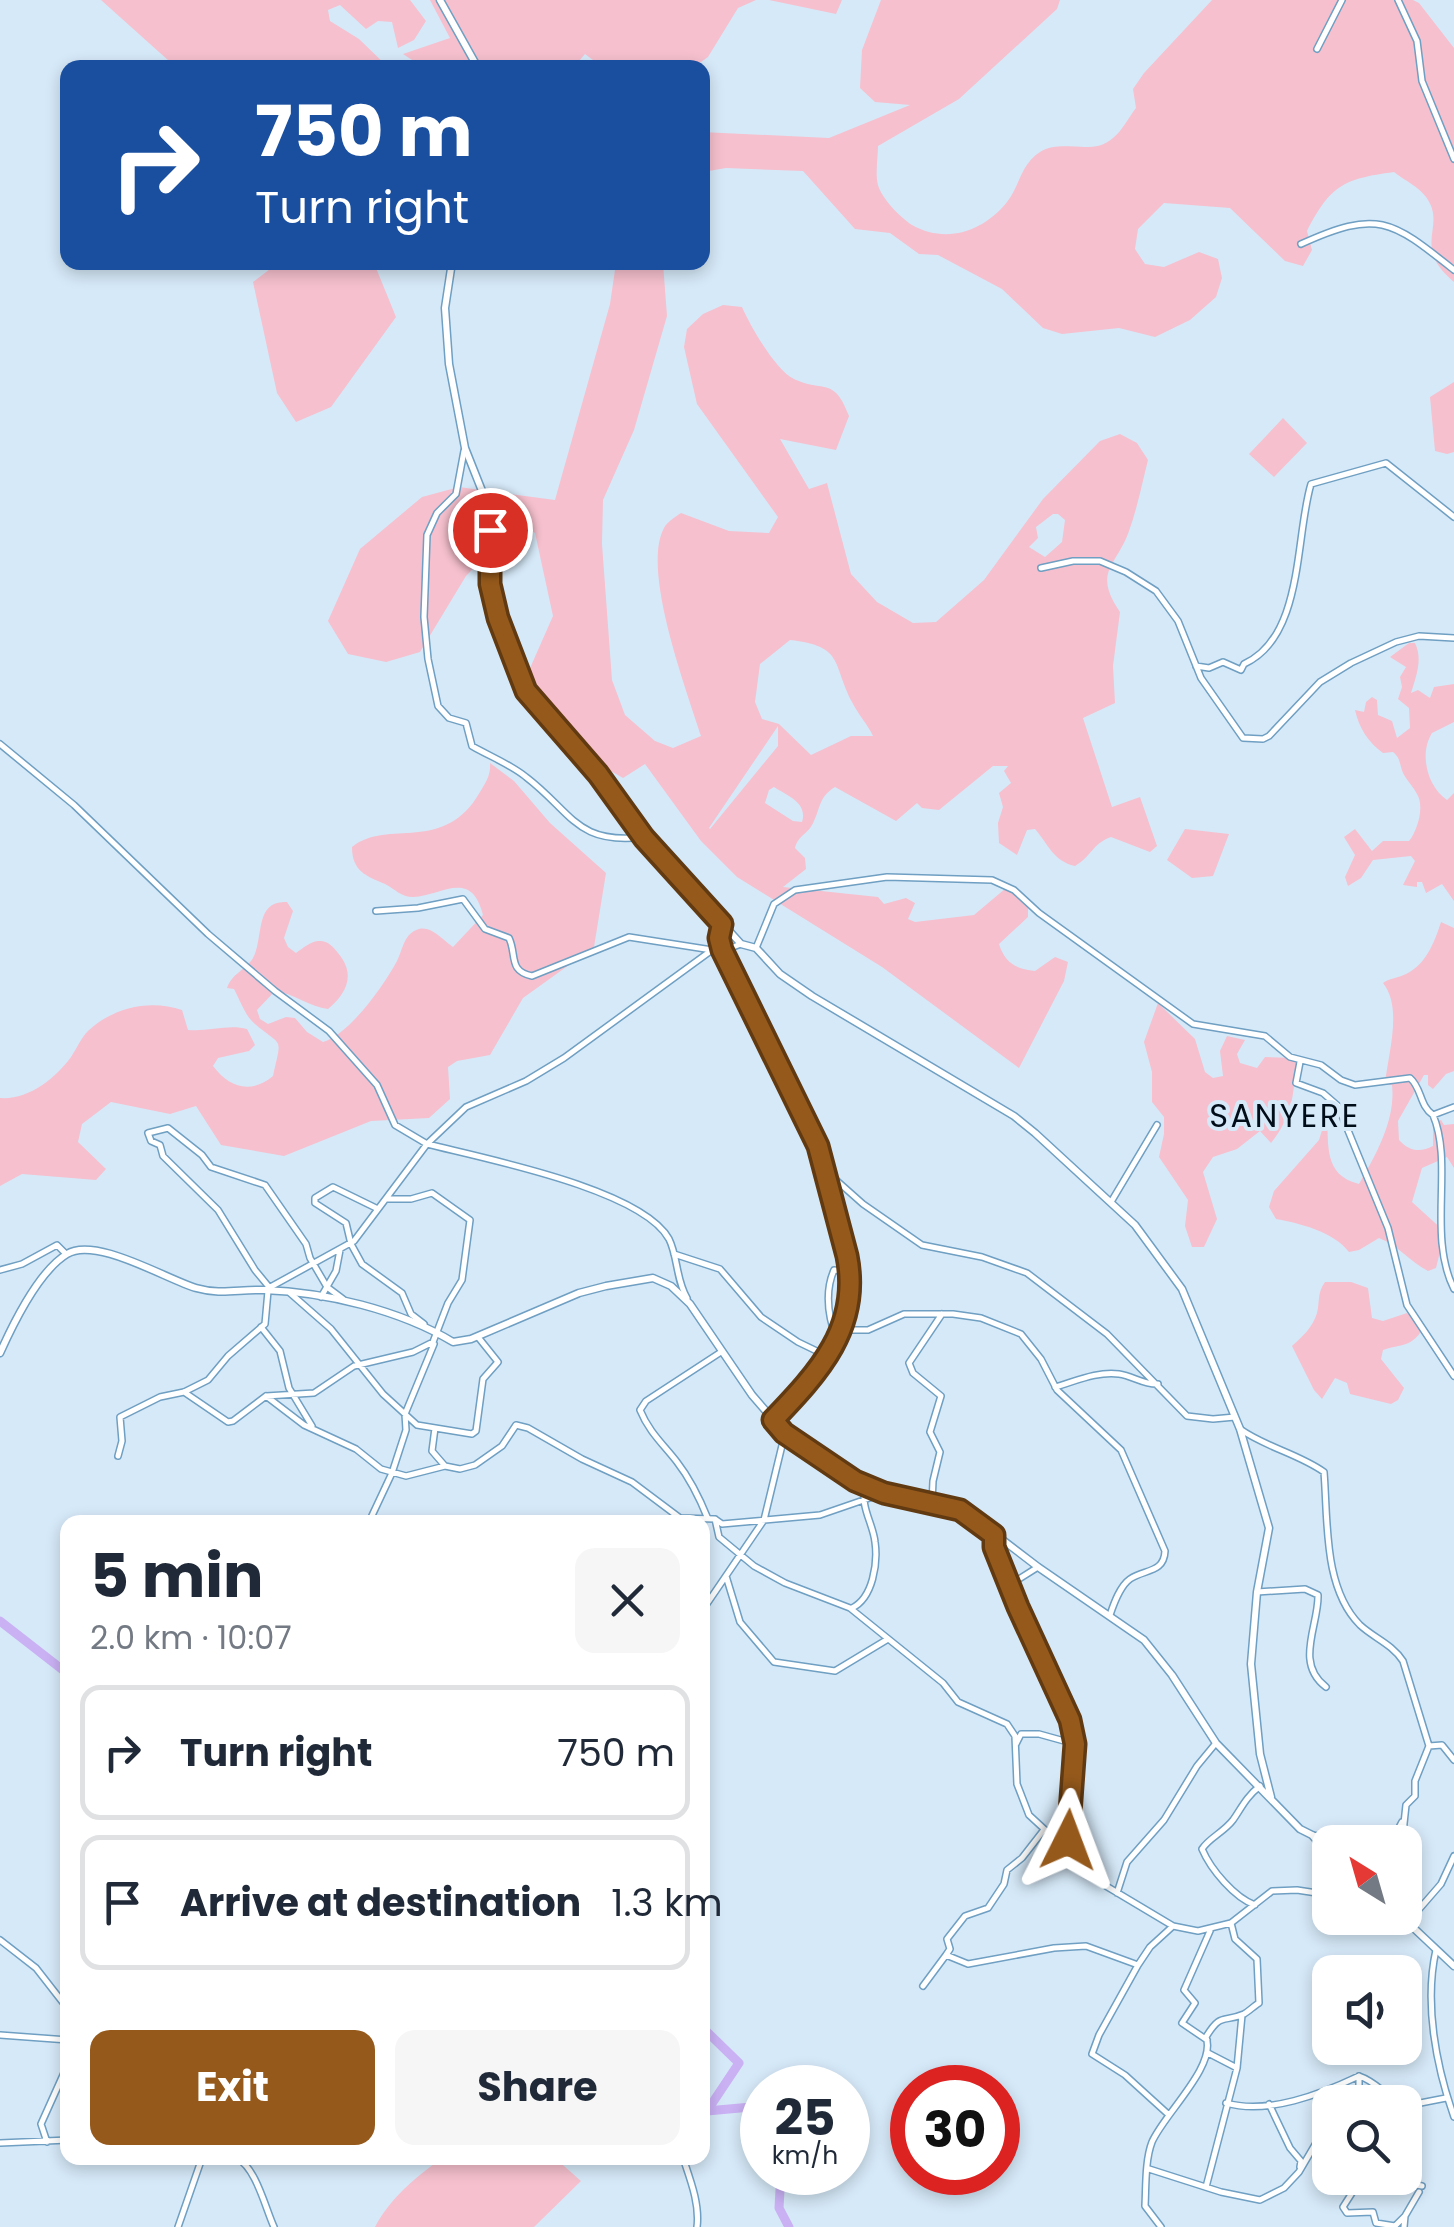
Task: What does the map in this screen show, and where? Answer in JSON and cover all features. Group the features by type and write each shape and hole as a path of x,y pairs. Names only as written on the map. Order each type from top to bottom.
{"street":[{"path":"440,0 474,60"},
{"path":"1317,49 1342,0"},
{"path":"1398,0 1416,41 1422,81 1454,159"},
{"path":"1301,244 1362,222 1385,224 1410,235 1454,270"},
{"path":"451,270 446,308 449,364 465,448 490,511 490,584 498,618 526,691 598,774 644,838 741,944 756,948 780,974 812,996 1014,1116 1146,1238 1182,1289 1240,1429 1268,1528 1257,1592 1252,1664 1260,1754 1271,1796"},
{"path":"465,448 456,494 437,513 426,542 424,639 438,706 449,718 466,723 472,746 530,779 588,832 616,841 644,838"},
{"path":"1196,666 1209,668 1223,662 1242,670 1275,635 1290,605 1312,484 1386,463 1454,516"},
{"path":"1041,568 1073,561 1100,561 1133,576 1166,602 1196,666 1243,738 1263,740 1320,682 1396,642 1418,636 1454,638"},
{"path":"0,744 74,805 208,934 330,1032 377,1084 395,1125 427,1144 542,1174 602,1195 637,1210 658,1225 669,1240 683,1293 721,1352 784,1433 866,1487 970,1515 1110,1615 1156,1654 1216,1743 1300,1829 1312,1836"},
{"path":"756,948 774,904 795,890 888,877 1001,882 1193,1024 1265,1036 1300,1062 1321,1065 1354,1084 1410,1078 1426,1110 1448,1137 1451,1172"},
{"path":"376,911 463,899 485,929 509,938 514,965 532,976 629,937 712,950 741,944"},
{"path":"722,924 722,950 806,1120 824,1170 850,1272 843,1330 838,1341 806,1385 773,1420"},
{"path":"267,1289 351,1244 427,1144 466,1107 526,1081 564,1058 712,950"},
{"path":"1300,1062 1296,1083 1324,1093 1340,1110 1388,1228 1407,1305 1454,1376"},
{"path":"1433,1115 1454,1107"},
{"path":"1111,1202 1157,1125"},
{"path":"118,1456 122,1441 120,1417 208,1380 261,1327 268,1310 267,1289 218,1210 164,1156 148,1133 168,1128 211,1166 265,1185 306,1244 327,1287 356,1304"},
{"path":"824,1170 863,1204 922,1245 1014,1266 1027,1273 1107,1334 1187,1416 1213,1420 1234,1417"},
{"path":"378,1209 334,1187 314,1198 315,1203 346,1222 351,1244 368,1270 404,1296 412,1316 453,1342 579,1293 633,1280 658,1280 690,1304"},
{"path":"371,1515 392,1473 406,1430 406,1414 436,1332 462,1280 470,1220 432,1193 410,1199 387,1199"},
{"path":"1450,1195 1444,1260 1454,1289"},
{"path":"0,1270 22,1264 56,1245 66,1254"},
{"path":"0,1354 26,1299 66,1254 82,1249 110,1254 210,1290 228,1293 267,1289 356,1304 391,1313 436,1332"},
{"path":"321,1298 336,1271 340,1250"},
{"path":"674,1254 716,1266 761,1317 827,1356"},
{"path":"838,1341 828,1304 830,1280 834,1270 850,1272"},
{"path":"290,1292 331,1330 383,1394 418,1425 472,1434 476,1431 482,1379 498,1362 476,1336"},
{"path":"304,1306 308,1296"},
{"path":"843,1330 868,1330 904,1314 942,1314 982,1318 1022,1334 1055,1387 1121,1450 1165,1551 1158,1568 1124,1585 1110,1615"},
{"path":"932,1503 940,1452 930,1432 942,1396 913,1373 909,1363 942,1314"},
{"path":"261,1327 281,1354 292,1394 314,1428"},
{"path":"184,1392 228,1422 266,1396 314,1394 358,1364 412,1352 433,1342 436,1332"},
{"path":"708,1515 676,1461 657,1442 640,1410 646,1401 721,1352"},
{"path":"1055,1387 1111,1374 1148,1385 1158,1384"},
{"path":"266,1396 289,1415 356,1448 392,1473 406,1476 445,1466 460,1470 475,1465 502,1446 516,1425 528,1428 632,1482 676,1515"},
{"path":"436,1428 432,1451 445,1466"},
{"path":"1240,1429 1324,1472 1330,1549 1347,1608 1362,1627 1396,1650 1429,1746 1418,1768 1415,1796 1406,1805 1404,1825"},
{"path":"710,1599 764,1520 784,1433"},
{"path":"850,1608 866,1595 874,1566 875,1539 864,1502 866,1487"},
{"path":"711,1520 722,1524 806,1517 884,1493"},
{"path":"711,1520 719,1537 740,1556 784,1583 850,1608 943,1682 958,1702 1014,1730 1017,1784 1029,1816 1081,1866 1118,1893 1173,1926 1210,1931 1231,1923 1272,1891 1312,1893"},
{"path":"994,1535 994,1547 1068,1713 1075,1744 1067,1824 1069,1844 1081,1866"},
{"path":"1010,1585 1038,1567"},
{"path":"726,1576 740,1622 774,1662 834,1671 888,1639"},
{"path":"1257,1592 1305,1589 1318,1595 1310,1652 1314,1675 1326,1687"},
{"path":"1016,1744 1020,1734 1039,1734 1075,1744"},
{"path":"1118,1893 1127,1862 1164,1820 1216,1743"},
{"path":"1429,1746 1442,1745 1454,1760"},
{"path":"1255,1905 1218,1875 1202,1850 1260,1786"},
{"path":"1401,1825 1404,1820"},
{"path":"923,1986 950,1949 947,1939 963,1918 988,1908 1004,1884 1007,1870 1043,1831"},
{"path":"1422,1903 1441,1884 1454,1856"},
{"path":"1161,2227 1145,2206 1153,2140 1193,2082 1208,2053 1206,2040 1219,2020 1242,2015 1259,2003 1256,1956 1233,1936 1231,1923"},
{"path":"1169,2114 1125,2074 1092,2054 1138,1965 1150,1947 1173,1926"},
{"path":"1206,2040 1182,2023 1195,2004 1185,1988 1210,1931"},
{"path":"1420,1935 1454,1966"},
{"path":"0,1940 36,1968 60,1998"},
{"path":"946,1955 968,1964 1086,1946 1138,1965"},
{"path":"1436,1950 1431,1993 1447,2098 1454,2117"},
{"path":"1206,2187 1237,2068 1242,2015"},
{"path":"0,2035 60,2039"},
{"path":"1208,2053 1237,2068"},
{"path":"1226,2103 1249,2108 1295,2100 1359,2076 1379,2085"},
{"path":"1359,2076 1359,2085"},
{"path":"47,2142 41,2124 60,2082"},
{"path":"1422,2101 1447,2098"},
{"path":"1269,2104 1290,2148 1301,2161 1298,2172"},
{"path":"0,2144 60,2141"},
{"path":"1149,2169 1260,2200 1284,2188 1312,2149"},
{"path":"178,2227 200,2165"},
{"path":"247,2165 274,2227"},
{"path":"684,2165 693,2190 697,2227"},
{"path":"1350,2195 1344,2212 1373,2212 1376,2223 1395,2226 1417,2195"},
{"path":"1404,2217 1404,2227"}],"shaded area":[{"path":"101,0 410,0 426,21 414,40 398,48 392,22 378,21 366,29 340,5 328,10 330,21 359,39 381,60 168,60"},
{"path":"430,0 756,0 738,8 704,60 593,60 585,54 580,60 412,60 403,54 450,38"},
{"path":"769,0 842,0 836,14"},
{"path":"881,0 1060,0 1057,9 959,99 878,146 877,181 887,202 912,225 951,234 975,227 997,212 1011,196 1028,163 1040,152 1049,148 1096,146 1116,135 1136,108 1133,89 1144,73 1212,0 1413,0 1454,48 1454,282 1434,257 1432,208 1426,197 1394,172 1350,182 1332,194 1307,231 1312,250 1303,266 1285,261 1230,208 1164,203 1138,229 1135,249 1145,264 1164,267 1199,252 1218,259 1222,278 1216,297 1190,320 1155,337 1119,328 1062,334 1043,328 1002,289 938,255 919,254 890,233 855,229 803,171 710,171 710,132 829,138 910,105 875,102 860,88 862,50"},
{"path":"269,270 377,270 396,317 331,407 296,422 277,393 253,282"},
{"path":"615,270 664,270 667,316 634,430 603,500 602,544 612,680 625,715 655,741 673,748 701,736 662,600 658,547 664,528 681,513 729,531 769,533 778,517 697,404 684,347 687,329 703,314 723,305 742,307 764,346 787,374 838,395 849,416 836,450 780,439 809,489 827,483 851,574 877,602 913,623 936,622 984,580 1043,499 1100,441 1120,434 1137,443 1148,460 1129,531 1107,578 1120,612 1113,666 1115,703 1083,718 1112,807 1140,797 1157,846 1150,852 1111,837 1075,866 1056,856 1035,829 1027,830 1017,855 999,843 998,823 1003,807 999,793 1011,783 1004,771 1008,766 993,766 939,810 922,808 917,803 896,821 835,787 823,798 812,825 796,844 795,848 805,858 806,869 783,887 878,897 884,904 906,898 915,903 908,919 915,922 974,915 1006,888 1018,889 1028,906 1028,917 999,944 1004,956 1017,967 1035,971 1055,957 1068,962 1064,981 1019,1068 882,967 737,877 701,841 645,764 623,778 583,755 523,684 553,616 535,533 519,521 466,576 420,652 386,662 348,654 328,621 360,549 422,497 459,487 555,500 610,304","holes":["1053,514 1065,520 1062,542 1045,557 1029,547 1038,538 1036,527","790,640 828,652 873,736 851,736 811,755 779,724 762,719 755,702 760,664","778,726 778,746 710,829 709,828","774,787 796,801 802,810 802,822 793,821 765,803"]},
{"path":"1454,382 1454,452 1447,454 1435,451 1430,397"},
{"path":"1283,418 1307,443 1274,477 1249,454"},
{"path":"1415,643 1418,655 1411,693 1418,690 1430,698 1434,687 1454,684 1454,722 1432,733 1426,760 1434,787 1447,800 1454,793 1454,901 1442,884 1426,893 1422,882 1417,882 1417,887 1403,885 1415,861 1411,856 1373,860 1361,878 1348,886 1345,877 1355,855 1344,837 1355,829 1372,851 1383,841 1409,841 1419,819 1419,799 1397,757 1393,752 1383,753 1373,744 1355,710 1364,712 1372,697 1377,700 1378,715 1392,721 1397,738 1410,728 1409,708 1398,699 1400,677 1406,667 1390,657"},
{"path":"490,763 514,781 550,823 606,873 594,947 523,998 490,1055 457,1061 448,1067 450,1099 429,1118 371,1121 284,1156 221,1145 196,1106 170,1114 111,1102 82,1124 78,1142 106,1169 96,1180 22,1174 0,1186 0,1098 21,1096 49,1080 88,1031 121,1011 158,1005 182,1010 188,1030 247,1029 255,1045 249,1051 218,1058 213,1066 240,1086 256,1085 273,1076 278,1044 251,1021 234,989 227,988 253,958 269,907 287,902 293,911 284,938 288,947 296,953 315,942 330,944 344,961 348,976 340,996 328,1009 275,991 257,1010 260,1019 268,1024 295,1018 323,1042 344,1029 365,1008 414,931 429,930 453,947 483,915 471,892 454,888 424,896 405,896 361,871 354,862 352,847 382,835 450,823 466,811 480,792"},
{"path":"1185,829 1229,834 1213,876 1192,878 1167,860"},
{"path":"1441,922 1454,928 1454,1071 1433,1089 1428,1085 1428,1075 1424,1075 1398,1121 1399,1140 1419,1150 1433,1146 1433,1122 1454,1124 1454,1168 1447,1157 1422,1168 1412,1202 1445,1232 1436,1268 1428,1271 1379,1238 1349,1252 1325,1234 1276,1219 1269,1207 1274,1191 1319,1140 1327,1114 1334,1166 1347,1180 1359,1184 1378,1149 1391,1111 1392,1085 1385,1084 1393,1018 1389,993 1383,983 1406,974 1424,959"},
{"path":"1158,1003 1195,1039 1205,1072 1213,1078 1223,1076 1220,1051 1227,1036 1245,1040 1237,1054 1240,1063 1257,1068 1265,1057 1297,1058 1288,1113 1271,1143 1260,1131 1237,1149 1213,1157 1203,1172 1217,1219 1204,1247 1192,1247 1185,1226 1188,1200 1159,1157 1164,1117 1152,1102 1152,1072 1144,1042"},
{"path":"1325,1282 1351,1282 1368,1288 1372,1318 1383,1321 1407,1313 1419,1321 1423,1328 1415,1339 1383,1350 1381,1359 1404,1388 1398,1400 1391,1404 1350,1394 1347,1383 1335,1378 1322,1399 1314,1390 1292,1346 1313,1323"},
{"path":"433,2165 563,2165 581,2181 534,2227 375,2227 413,2181"}],"waterway":[{"path":"0,1621 60,1668"},
{"path":"710,2035 739,2063 710,2106"},
{"path":"710,2111 740,2108"},
{"path":"780,2195 779,2208 789,2227"}],"district":[{"name":"SANYERE","path":"1285,1116"}],"route":[{"path":"490,530 490,584 498,618 526,691 598,774 644,838 722,924 722,950 818,1146 847,1256 849,1299 838,1341 812,1378 773,1420 784,1433 866,1487 960,1510 994,1535 994,1547 1018,1607 1060,1691 1070,1720 1075,1744 1068,1840"}]}
